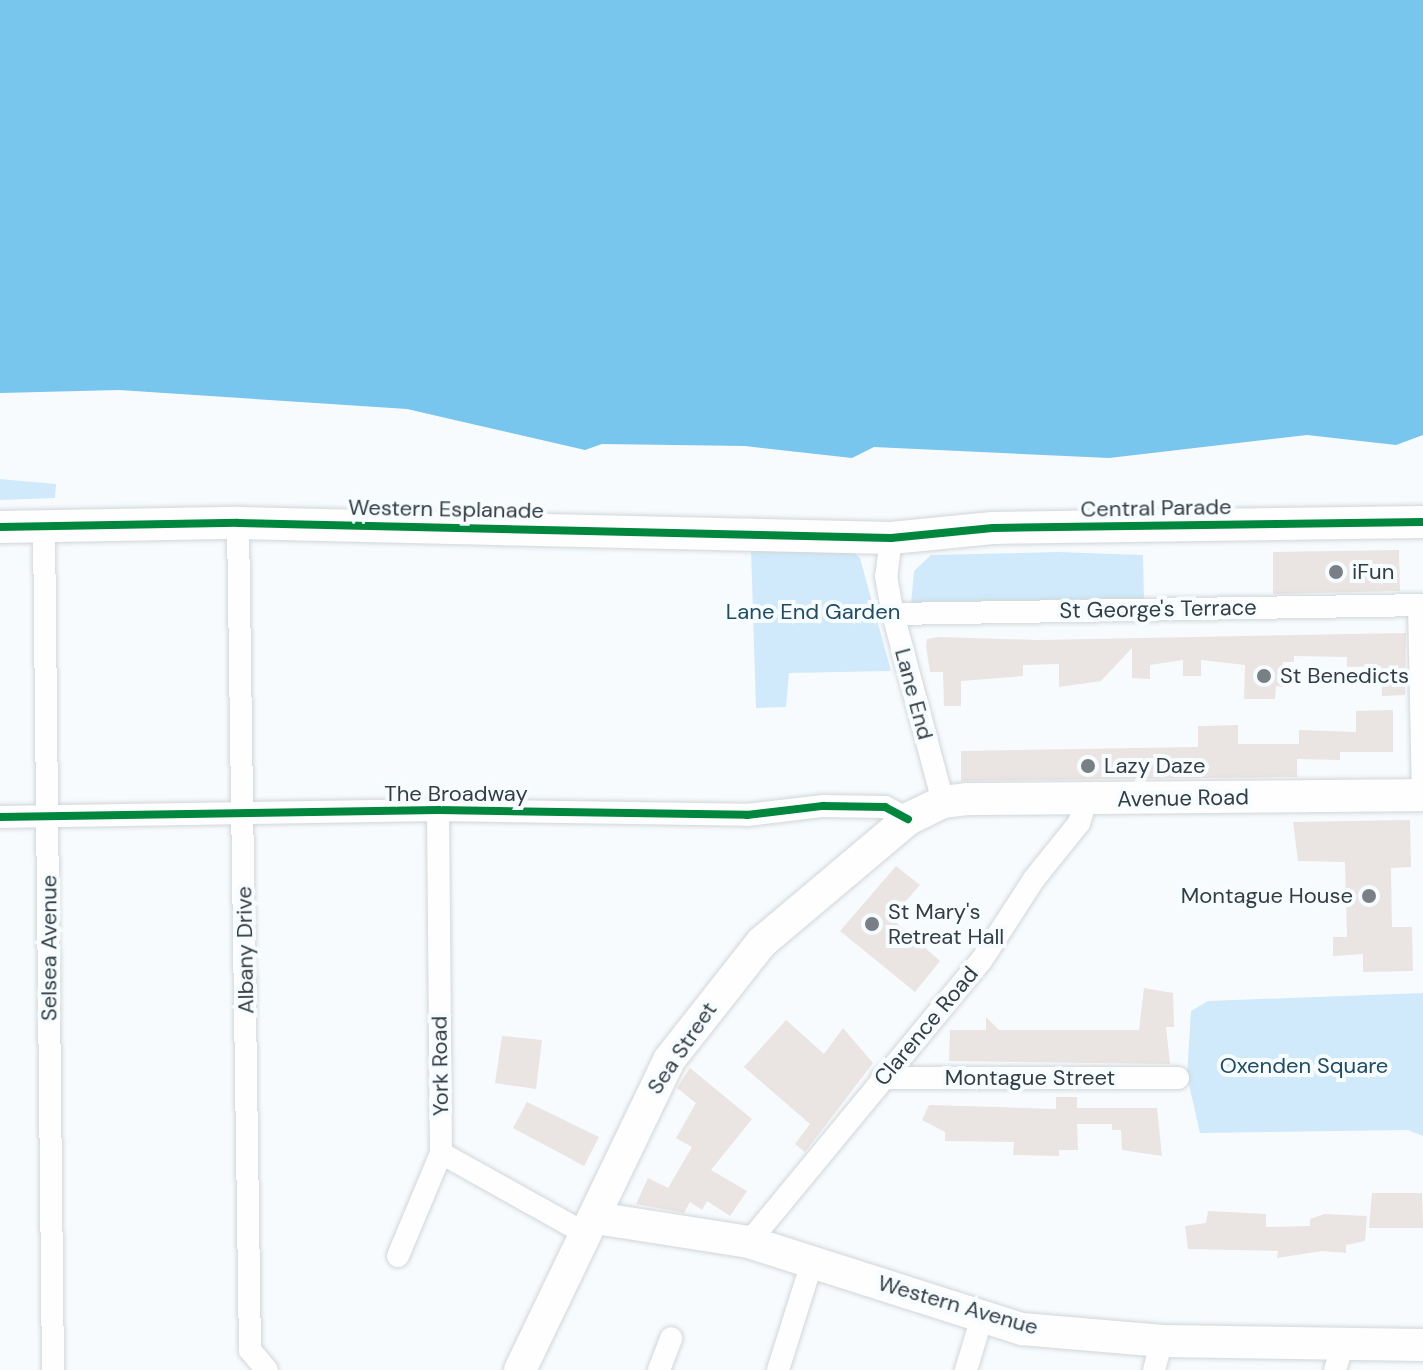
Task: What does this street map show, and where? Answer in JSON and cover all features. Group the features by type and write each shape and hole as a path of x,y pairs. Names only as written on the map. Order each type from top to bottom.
{"street":[{"name":"Central Parade","path":"891,538 993,528 1423,522"},
{"name":"Western Esplanade","path":"0,527 238,523 891,538"},
{"name":"Albany Drive","path":"238,523 250,1350 267,1370"},
{"name":"Selsea Avenue","path":"44,526 53,1370"},
{"name":"Lane End","path":"891,538 886,576 893,614 943,802"},
{"name":"St George's Terrace","path":"893,614 1421,605"},
{"path":"1421,605 1423,796"},
{"name":"Avenue Road","path":"943,802 1423,796"},
{"name":"Clarence Road","path":"749,1242 823,1158 882,1078 981,961 1034,879 1079,823 1087,799"},
{"name":"Sea Street","path":"520,1370 592,1226 631,1130 669,1060 761,943 908,819 943,802"},
{"name":"The Broadway","path":"0,817 438,810 747,815 823,806 885,807 908,819"},
{"name":"York Road","path":"438,810 441,1153"},
{"name":"Montague Street","path":"882,1078 1178,1078"},
{"path":"398,1256 441,1153 515,1194 592,1226"},
{"name":"Western Avenue","path":"592,1226 749,1242 1022,1329 1158,1356 1339,1357 1423,1345"},
{"path":"778,1370 812,1262"},
{"path":"966,1370 982,1317"},
{"path":"659,1370 671,1338"}],"green space":[{"path":"0,479 56,484 55,498 0,500"},
{"name":"Lane End Garden","path":"751,550 854,553 860,558 891,671 789,673 786,707 756,708"},
{"path":"1058,552 1143,555 1144,600 911,603 914,571 931,555"},
{"name":"Oxenden Square","path":"1423,993 1423,1136 1408,1130 1200,1133 1187,1076 1191,1011 1208,1001"}],"water":[{"path":"0,0 1423,0 1423,435 1396,445 1307,435 1109,458 874,447 852,458 745,446 602,444 585,450 407,409 119,390 0,393"}],"building":[{"path":"1399,550 1400,591 1273,594 1273,552"},
{"path":"1406,633 1405,695 1382,696 1381,666 1347,667 1347,657 1294,656 1294,662 1283,662 1283,687 1276,686 1275,699 1244,699 1245,665 1201,660 1201,676 1183,676 1183,660 1150,665 1150,679 1132,678 1132,648 1101,681 1059,687 1059,664 1023,665 1023,676 961,681 961,706 944,706 943,672 930,672 926,646 927,639 939,637 1038,640"},
{"path":"1393,710 1393,752 1340,752 1340,760 1297,759 1297,777 961,781 961,751 1198,747 1198,726 1238,725 1238,744 1299,744 1299,730 1356,732 1356,711"},
{"path":"1410,820 1411,867 1391,868 1392,927 1412,927 1413,971 1363,972 1363,954 1333,956 1333,937 1347,937 1345,862 1298,861 1293,822"},
{"name":"St Mary's Retreat Hall","path":"896,866 920,885 891,918 940,961 915,992 840,931"},
{"path":"1144,988 1173,993 1174,1027 1166,1027 1170,1064 949,1061 950,1030 986,1030 986,1017 999,1030 1139,1030"},
{"path":"786,1020 824,1054 843,1028 873,1063 805,1152 795,1144 810,1124 744,1067"},
{"path":"502,1036 542,1040 536,1089 495,1083"},
{"path":"690,1068 752,1119 711,1170 747,1191 730,1216 707,1201 702,1210 690,1202 684,1213 636,1204 648,1178 668,1188 692,1147 676,1138 696,1103 677,1088"},
{"path":"1056,1097 1077,1097 1077,1108 1157,1108 1162,1156 1122,1150 1121,1130 1112,1130 1112,1124 1077,1124 1078,1150 1059,1150 1059,1156 1013,1155 1014,1142 945,1141 945,1132 922,1120 929,1105 1056,1109"},
{"path":"527,1102 599,1137 584,1166 513,1128"},
{"path":"1372,1193 1422,1193 1423,1228 1369,1228"},
{"path":"1208,1211 1266,1214 1266,1227 1310,1226 1310,1219 1325,1214 1367,1216 1365,1241 1346,1245 1346,1253 1322,1251 1277,1258 1278,1251 1188,1249 1185,1226 1206,1223"}],"cycle path":[{"path":"0,527 238,523 891,538 993,528 1423,522"},
{"path":"0,817 438,810 747,815 823,806 885,807 908,819"}],"place":[{"name":"iFun","path":"1336,572"},
{"name":"St Benedicts","path":"1264,676"},
{"name":"Lazy Daze","path":"1088,766"},
{"name":"Montague House","path":"1369,896"},
{"name":"St Mary's Retreat Hall","path":"872,924"}]}
